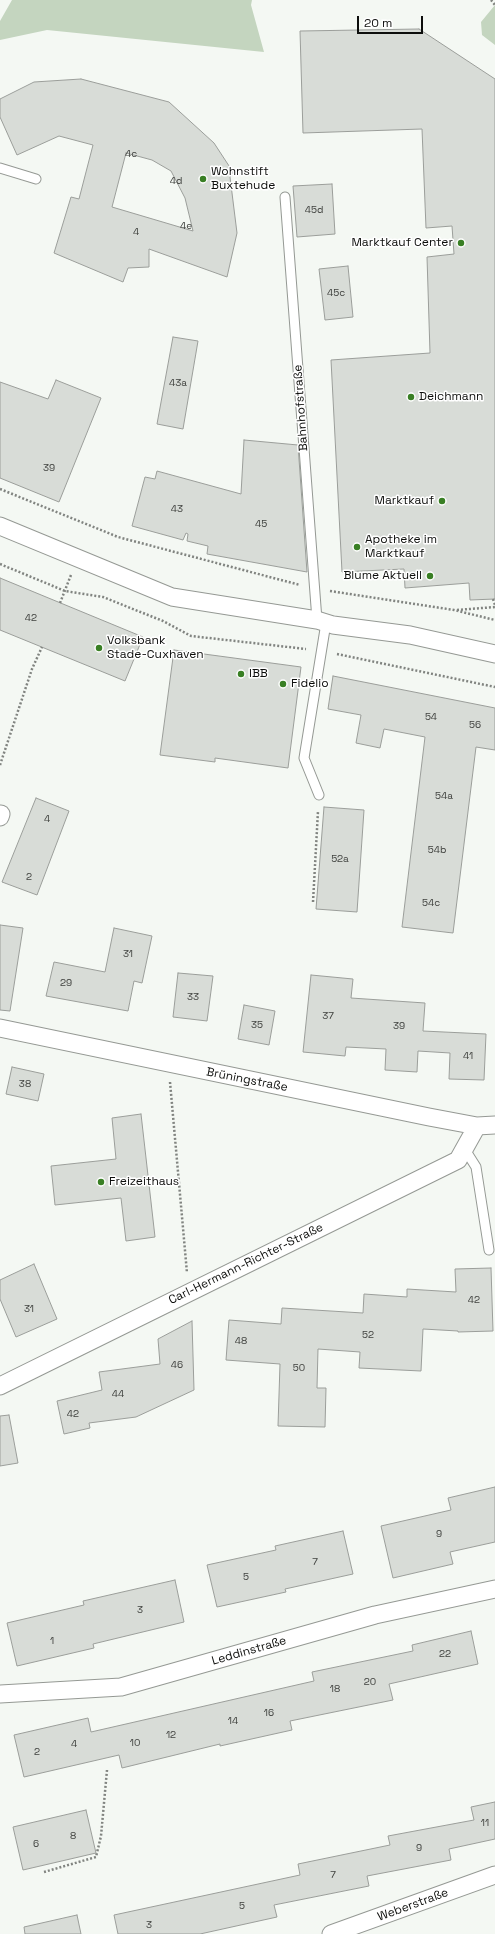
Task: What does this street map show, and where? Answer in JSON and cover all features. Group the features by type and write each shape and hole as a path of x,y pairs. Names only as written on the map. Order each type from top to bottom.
{"street":[{"path":"0,526 172,597 410,635 495,654"},
{"name":"Brüningstraße","path":"0,1028 168,1064 477,1126 495,1125"},
{"name":"Carl-Hermann-Richter-Straße","path":"0,1386 458,1160 477,1126"},
{"name":"Leddinstraße","path":"0,1694 120,1687 375,1615 495,1589"},
{"name":"Weberstraße","path":"331,1934 495,1876"}],"lane":[{"path":"0,168 36,179"},
{"name":"Bahnhofstraße","path":"285,197 314,589 321,621 321,651 304,758 319,795"},
{"path":"464,1148 476,1166 489,1250"}],"path":[{"path":"491,0 495,5"},
{"path":"0,489 118,537 314,589 454,610 495,620"},
{"path":"60,603 79,558"},
{"path":"0,564 65,591 103,597 163,621 191,636 321,651 495,687"},
{"path":"454,610 495,606 493,599"},
{"path":"0,765 42,647"},
{"path":"313,902 319,795"},
{"path":"168,1064 188,1293"},
{"path":"44,1872 96,1857 101,1836 107,1770"}],"green space":[{"path":"12,0 252,0 251,5 264,52 47,30 0,40 0,21"},
{"path":"495,5 495,45 482,35 481,22"}],"building":[{"name":"Marktkauf Center","path":"419,29 495,79 495,599 470,600 469,583 405,588 404,569 342,572 331,360 430,353 427,257 454,254 452,226 426,228 422,129 303,133 300,31"},
{"name":"Wohnstift Buxtehude","path":"81,79 169,102 214,143 233,172 230,177 237,233 227,277 149,249 149,267 128,268 123,282 54,253 71,197 79,199 93,145 59,136 17,155 0,117 0,99 34,82","holes":["126,153 152,160 171,171 185,198 193,231 112,207"]},
{"path":"332,184 335,234 297,237 293,186"},
{"path":"348,266 353,317 325,320 319,269"},
{"path":"173,337 198,341 183,429 157,424"},
{"path":"56,380 101,398 59,502 0,478 0,382 48,399"},
{"path":"244,440 298,445 307,572 207,554 208,546 187,541 188,534 186,533 183,540 132,526 145,477 155,479 157,471 241,494"},
{"path":"0,578 143,637 125,681 0,630"},
{"path":"174,650 301,667 288,768 215,758 215,762 160,755"},
{"path":"333,676 495,708 495,750 476,747 453,933 402,927 425,737 384,729 380,748 356,743 361,715 328,709"},
{"path":"36,798 69,811 37,895 2,882"},
{"path":"324,807 364,810 357,912 316,909"},
{"path":"0,925 23,928 10,1011 0,1010"},
{"path":"114,928 152,936 142,983 134,981 128,1011 46,996 54,962 105,972"},
{"path":"178,973 213,976 207,1021 173,1017"},
{"path":"311,975 353,979 351,998 425,1003 423,1031 486,1034 484,1080 449,1079 450,1053 418,1051 417,1072 385,1070 386,1049 346,1047 345,1056 303,1052"},
{"path":"244,1005 275,1011 269,1045 238,1039"},
{"path":"12,1067 44,1074 38,1101 6,1094"},
{"name":"Freizeithaus","path":"141,1114 155,1237 126,1241 121,1198 55,1205 51,1166 116,1159 112,1118"},
{"path":"34,1264 57,1319 16,1337 0,1299 0,1280"},
{"path":"491,1268 493,1331 458,1332 423,1329 421,1371 359,1368 360,1352 318,1349 317,1388 326,1388 325,1427 278,1426 280,1364 226,1360 229,1320 281,1324 282,1308 363,1313 364,1294 407,1297 407,1289 456,1292 455,1269"},
{"path":"192,1321 194,1390 136,1417 89,1423 90,1428 64,1434 57,1401 102,1390 99,1372 160,1364 158,1339"},
{"path":"9,1415 18,1463 0,1466 0,1416"},
{"path":"495,1487 495,1542 450,1552 453,1564 393,1578 381,1526 451,1510 448,1498"},
{"path":"343,1531 353,1574 285,1589 286,1592 217,1607 207,1565 276,1550 275,1546"},
{"path":"175,1580 184,1622 93,1644 94,1648 17,1666 7,1623 84,1605 83,1601"},
{"path":"471,1631 478,1664 389,1684 393,1700 290,1721 292,1730 220,1746 220,1744 122,1768 119,1755 24,1777 14,1735 88,1718 91,1732 314,1681 312,1672 413,1651 412,1645"},
{"path":"495,1802 495,1839 449,1849 451,1860 367,1876 369,1886 274,1905 277,1917 200,1934 118,1934 114,1915 300,1875 298,1864 390,1845 388,1836 474,1820 471,1807"},
{"path":"86,1810 96,1853 23,1870 13,1827"},
{"path":"77,1915 81,1934 25,1934 24,1927"}],"place":[{"name":"Wohnstift Buxtehude","path":"203,179"},
{"name":"Marktkauf Center","path":"461,243"},
{"name":"Deichmann","path":"411,397"},
{"name":"Marktkauf","path":"442,501"},
{"name":"Apotheke im Marktkauf","path":"357,547"},
{"name":"Blume Aktuell","path":"430,576"},
{"name":"Volksbank Stade-Cuxhaven","path":"99,648"},
{"name":"IBB","path":"241,674"},
{"name":"Fidelio","path":"283,684"},
{"name":"Freizeithaus","path":"101,1182"}]}
